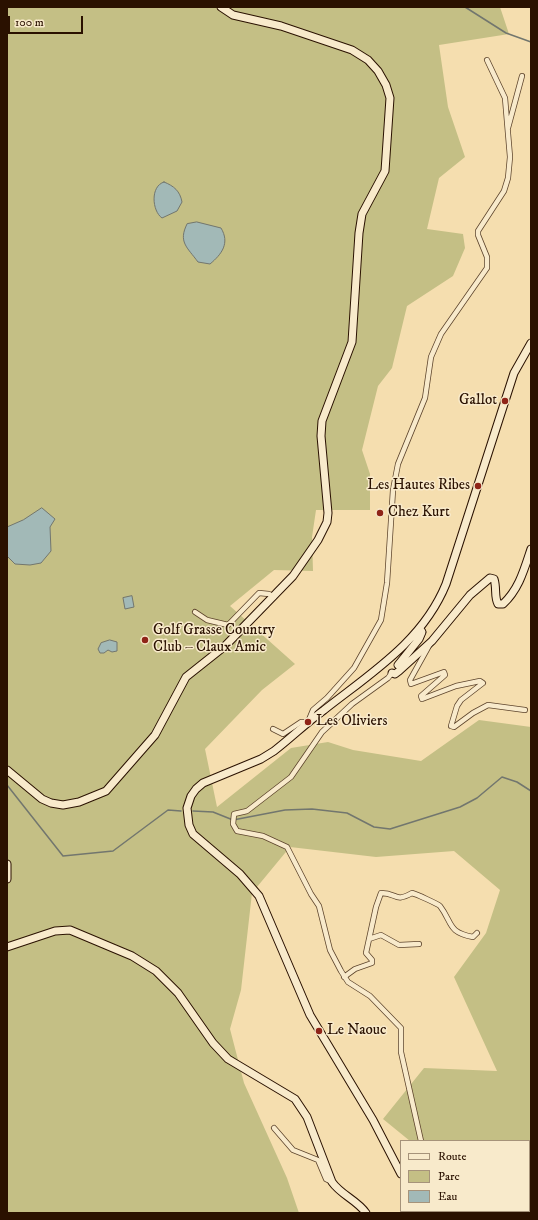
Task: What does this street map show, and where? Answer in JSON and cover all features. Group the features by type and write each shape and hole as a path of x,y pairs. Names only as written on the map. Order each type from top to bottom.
{"street":[{"path":"7,770 42,799 63,805 79,802 106,791 155,735 186,677 225,646 293,576 324,530 328,519 321,436 322,421 352,342 359,232 362,214 385,171 390,98 386,85 378,71 368,60 352,50 281,26 232,15 221,7"},
{"path":"308,722 312,710 327,698 354,668 381,620 387,583 393,490 398,464 425,398 428,370 436,345 441,334 487,268 487,257 478,235 478,231 504,191 508,178 510,158 505,98 487,60"},
{"path":"507,129 509,127 522,76"},
{"path":"400,1172 373,1120 310,1015 259,896 240,874 193,834 187,817 187,808 191,796 203,783 261,759 286,742 308,722 399,650 420,629 430,616 441,595 514,373 531,343"},
{"path":"392,673 395,674 399,671 432,641 470,594 490,578 494,579 496,586 496,600 498,604 503,604 512,596 519,584 531,549"},
{"path":"195,612 207,620 228,625 259,592 269,594 274,597"},
{"path":"420,629 422,632 419,639 388,678 352,704 322,732 291,777 247,811 234,814 233,824 237,831 263,836 287,847 311,894 319,906 330,950 344,976 348,982 370,996 401,1028 401,1052 421,1140"},
{"path":"432,641 410,680 411,684 444,672 445,674 421,696 422,699 456,686 480,681 483,682 461,700 457,706 451,726 454,727 473,713 488,705 525,710"},
{"path":"273,729 283,734 301,722 308,722"},
{"path":"7,864 7,879"},
{"path":"344,976 355,969 372,964 372,960 366,953 376,907 381,893 390,893 397,898 403,898 412,893 418,894 440,905 451,927 457,932 473,937 477,933"},
{"path":"7,947 55,931 70,930 132,956 156,970 178,994 213,1043 228,1059 295,1099 307,1117 332,1182 336,1187 359,1204 366,1213"},
{"path":"369,939 381,935 399,945 419,944"},
{"path":"274,1128 293,1150 318,1160 326,1179 332,1182"}],"green space":[{"path":"7,7 500,7 509,34 439,45 448,107 465,157 439,178 427,229 463,234 465,248 453,276 407,306 392,368 378,386 362,450 370,474 370,510 316,510 312,537 313,571 274,570 230,606 295,664 262,690 205,749 217,807 291,748 328,742 353,750 421,761 479,720 531,727 531,1213 470,1213 530,1212 530,1140 409,1140 383,1119 424,1068 497,1071 454,977 486,933 500,890 454,851 376,857 290,847 252,893 241,990 230,1029 244,1083 287,1178 299,1213 7,1213"}],"water":[{"path":"164,182 176,189 182,202 177,211 162,218 156,210 154,199 156,188 159,184"},
{"path":"197,222 221,228 224,233 225,243 223,248 210,264 198,262 185,244 183,235 187,224"},
{"path":"42,508 55,519 50,527 51,551 41,563 30,565 15,564 7,556 7,527 23,520"},
{"path":"132,596 134,607 125,609 123,598"},
{"path":"110,640 117,642 117,651 112,652 108,650 104,653 100,653 98,649 101,643"}],"waterway":[{"path":"465,7 506,33 531,42"},
{"path":"193,811 213,812 233,820 285,810 312,809 347,813 374,827 390,829 460,807 477,798 502,777 517,782 531,791"},
{"path":"7,785 63,856 113,851 168,810 181,811"}],"place":[{"name":"Gallot","path":"505,401"},
{"name":"Les Hautes Ribes","path":"478,486"},
{"name":"Chez Kurt","path":"380,513"},
{"name":"Golf Grasse Country Club – Claux Amic","path":"145,640"},
{"name":"Les Oliviers","path":"308,722"},
{"name":"Le Naouc","path":"319,1031"}]}
